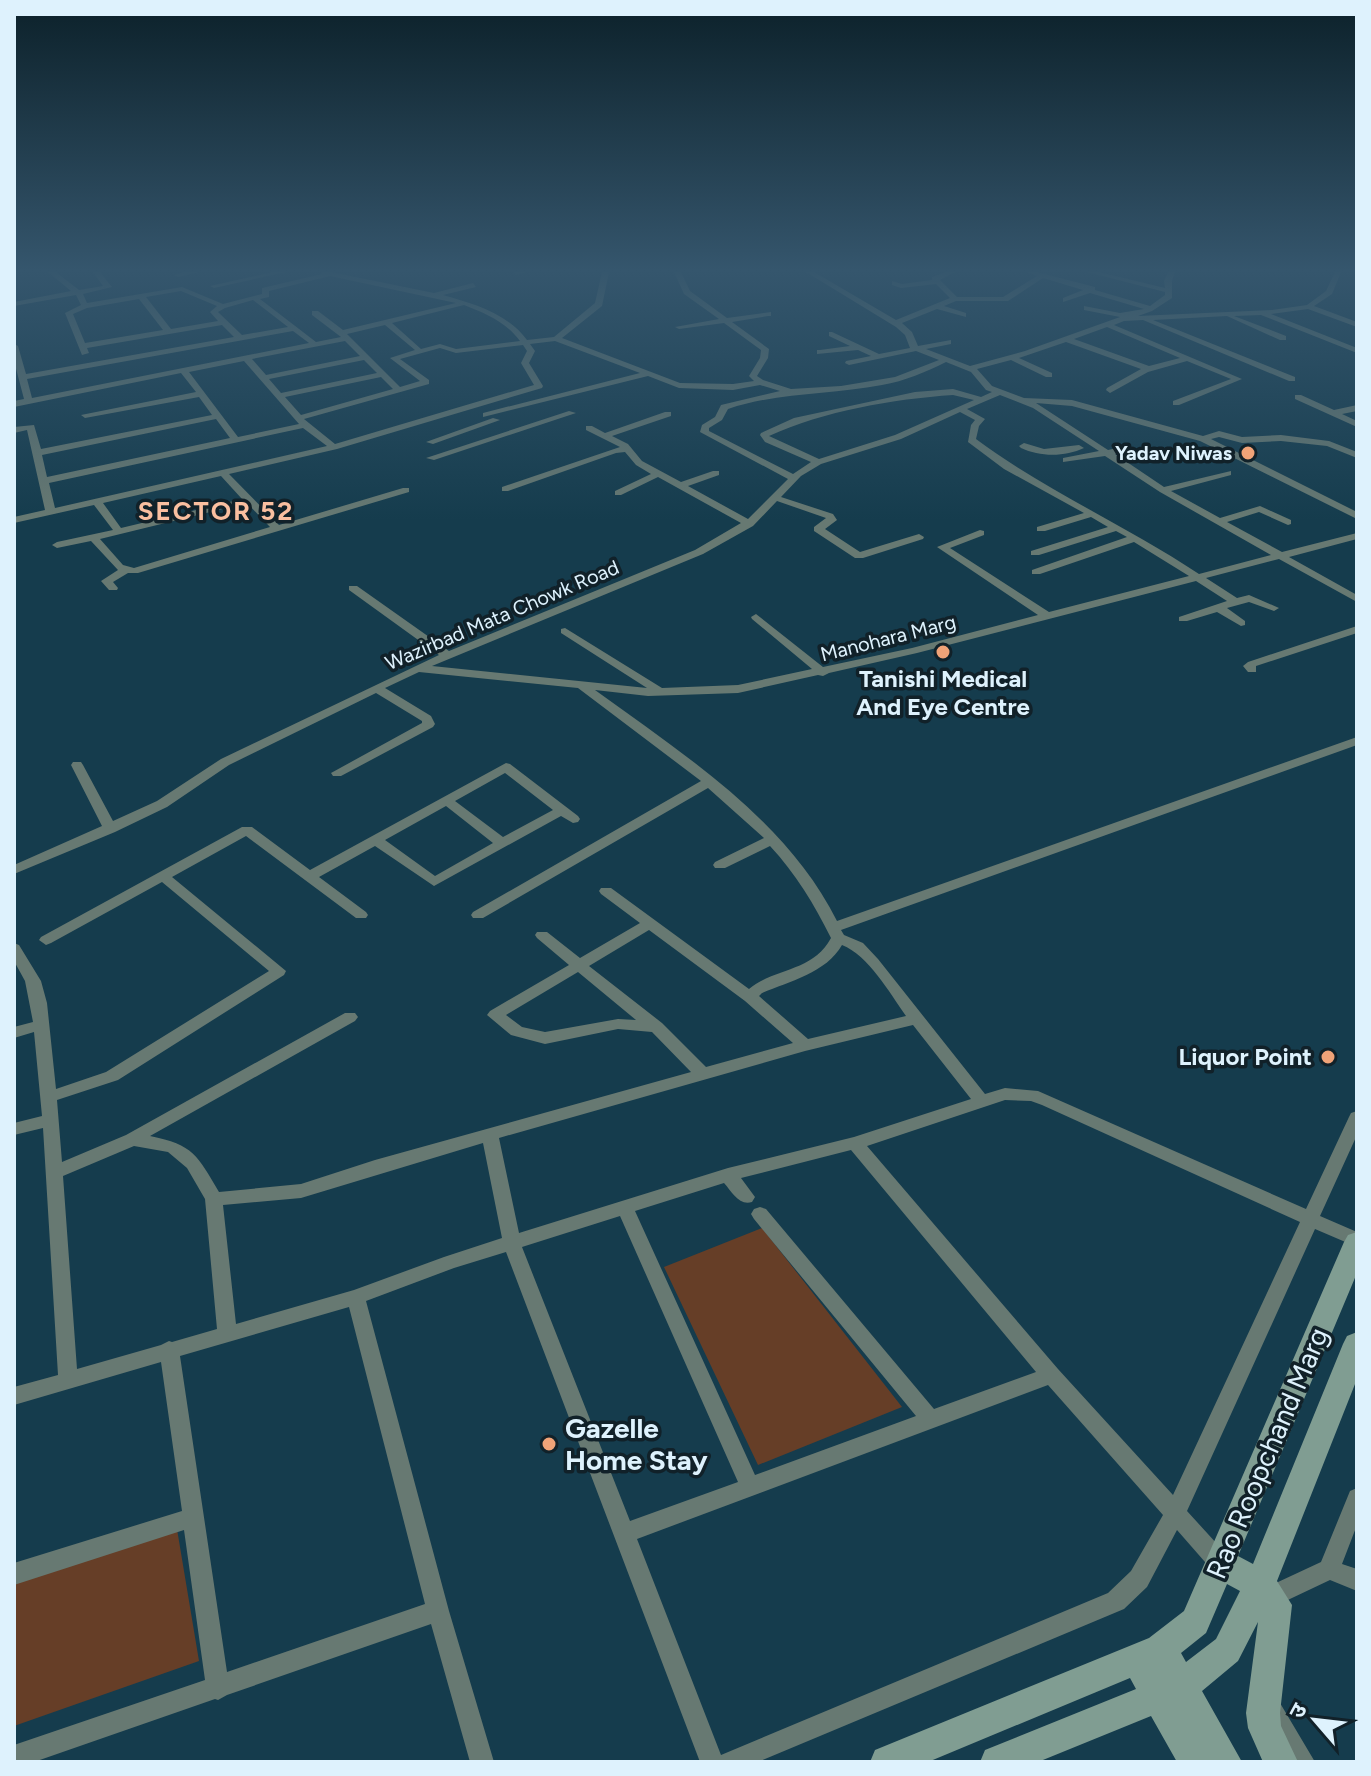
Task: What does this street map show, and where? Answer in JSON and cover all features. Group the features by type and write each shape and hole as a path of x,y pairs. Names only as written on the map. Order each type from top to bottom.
{"main road":[{"name":"Rao Roopchand Marg","path":"887,1762 1148,1654 1195,1622 1357,1241"},
{"name":"Rao Roopchand Marg","path":"997,1762 1169,1691 1227,1650 1266,1590 1357,1344"},
{"path":"1220,1563 1266,1590 1278,1616 1263,1696 1265,1728 1281,1762"},
{"path":"1148,1654 1169,1691 1225,1762"},
{"path":"1169,1691 1196,1762"}],"street":[{"path":"17,355 29,401"},
{"path":"86,355 89,365"},
{"path":"23,377 146,355"},
{"path":"14,404 271,355"},
{"path":"43,481 236,440 426,382 394,358 406,355"},
{"path":"14,520 334,447 539,386 525,363 529,355"},
{"path":"604,355 646,374 694,387 733,387 760,382"},
{"path":"764,355 753,376 760,382 787,390"},
{"path":"849,363 881,355"},
{"path":"932,355 970,368 1022,355"},
{"path":"1109,355 1149,369"},
{"path":"1176,355 1240,380 1176,403"},
{"path":"1233,355 1292,379"},
{"path":"134,357 169,364 181,372 236,440"},
{"path":"263,378 366,357 400,391"},
{"path":"401,363 427,358"},
{"path":"1013,358 1049,375"},
{"path":"1110,390 1149,369 1185,359"},
{"path":"248,360 302,422 334,447"},
{"path":"794,478 704,432 705,427 719,418 724,407 787,390 882,383 945,360"},
{"path":"970,368 983,384 997,393 1036,406 1163,490 1357,599"},
{"path":"279,396 384,374"},
{"path":"486,415 646,374"},
{"path":"818,462 768,440 764,435 794,418 915,395 948,392 984,400"},
{"name":"Wazirbad Mata Chowk Road","path":"14,870 162,804 225,762 417,668 699,552 749,524 794,478 818,462 898,437 997,393"},
{"path":"85,415 200,394"},
{"path":"1298,397 1357,424"},
{"path":"1016,400 1072,403 1203,439 1357,516"},
{"path":"469,405 527,438"},
{"path":"1333,413 1357,408"},
{"path":"962,410 981,419 975,425 971,440 1007,467 1135,538 1234,601"},
{"path":"431,458 572,413"},
{"path":"607,435 668,414"},
{"path":"36,453 218,416"},
{"path":"430,442 496,420"},
{"path":"14,430 31,427 51,513"},
{"path":"589,428 607,435 627,449 639,463 749,524"},
{"path":"1203,439 1219,434 1242,440 1281,438 1320,442 1355,453"},
{"path":"742,452 768,440"},
{"path":"1024,446 1056,453 1095,444"},
{"path":"505,489 615,450 627,449"},
{"path":"1066,460 1130,450 1143,454"},
{"path":"618,493 660,473"},
{"path":"683,485 716,473"},
{"path":"1163,490 1228,473"},
{"path":"224,474 277,529"},
{"path":"113,588 106,581 125,570 134,571 406,490"},
{"path":"776,498 830,516 832,520 818,529 859,556 919,537"},
{"path":"57,545 249,500"},
{"path":"98,503 119,532"},
{"path":"1219,521 1260,509 1288,522"},
{"path":"1041,529 1092,514"},
{"path":"1035,553 1116,528"},
{"path":"980,533 942,547 1047,616"},
{"name":"Manohara Marg","path":"417,668 660,692 714,692 823,673 1357,536"},
{"path":"94,538 125,570"},
{"path":"1036,572 1135,538"},
{"path":"353,588 447,655"},
{"path":"1183,619 1234,601 1254,598 1274,608"},
{"path":"1218,607 1241,623"},
{"path":"756,617 823,673"},
{"path":"1252,670 1249,666 1252,664 1357,629"},
{"path":"565,631 660,692"},
{"path":"581,685 709,782 771,840 801,876 836,932 858,946 873,962 983,1103"},
{"path":"337,773 429,724 427,719 377,688"},
{"path":"836,932 1357,741"},
{"path":"77,765 110,829"},
{"path":"309,877 506,767 568,815 502,843 434,882 376,840"},
{"path":"478,915 709,782"},
{"path":"446,800 502,843"},
{"path":"46,940 247,830 361,915"},
{"path":"720,865 771,840"},
{"path":"49,1097 112,1076 279,971 163,876"},
{"path":"606,891 750,997 805,1045"},
{"path":"649,924 495,1015 517,1031 545,1038 618,1024 656,1027"},
{"path":"750,997 757,989 828,955 836,932"},
{"path":"542,935 656,1027 704,1075"},
{"path":"14,948 33,981 40,1025 51,1120 68,1380"},
{"path":"55,1172 133,1139 350,1017"},
{"path":"214,1199 301,1191 805,1045 915,1019"},
{"path":"14,1033 40,1025"},
{"path":"14,1396 356,1297 512,1243 728,1175 855,1143 1005,1094 1040,1098 1357,1241"},
{"path":"730,1762 1116,1601 1139,1579 1175,1513 1357,1117"},
{"path":"14,1129 51,1120"},
{"path":"490,1135 512,1243 712,1762"},
{"path":"133,1139 173,1147 193,1163 214,1199 227,1333"},
{"path":"855,1143 1051,1375 1220,1563"},
{"path":"728,1175 746,1197"},
{"path":"625,1208 750,1486"},
{"path":"760,1214 931,1420"},
{"path":"356,1297 438,1611 482,1762"},
{"path":"169,1349 218,1689"},
{"path":"623,1534 1051,1375"},
{"path":"1329,1569 1357,1498"},
{"path":"14,1574 193,1517"},
{"path":"1266,1590 1329,1569 1357,1580"},
{"path":"14,1757 438,1611"},
{"path":"1263,1696 1303,1762"}],"shaded area":[{"path":"762,1228 902,1407 758,1465 664,1267"},
{"path":"177,1529 199,1661 14,1726 14,1582"}],"place":[{"name":"Yadav Niwas","path":"1248,453"},
{"name":"Tanishi Medical And Eye Centre","path":"943,652"},
{"name":"Liquor Point","path":"1328,1057"},
{"name":"Gazelle Home Stay","path":"549,1444"}],"district":[{"name":"SECTOR 52","path":"216,511"}]}
